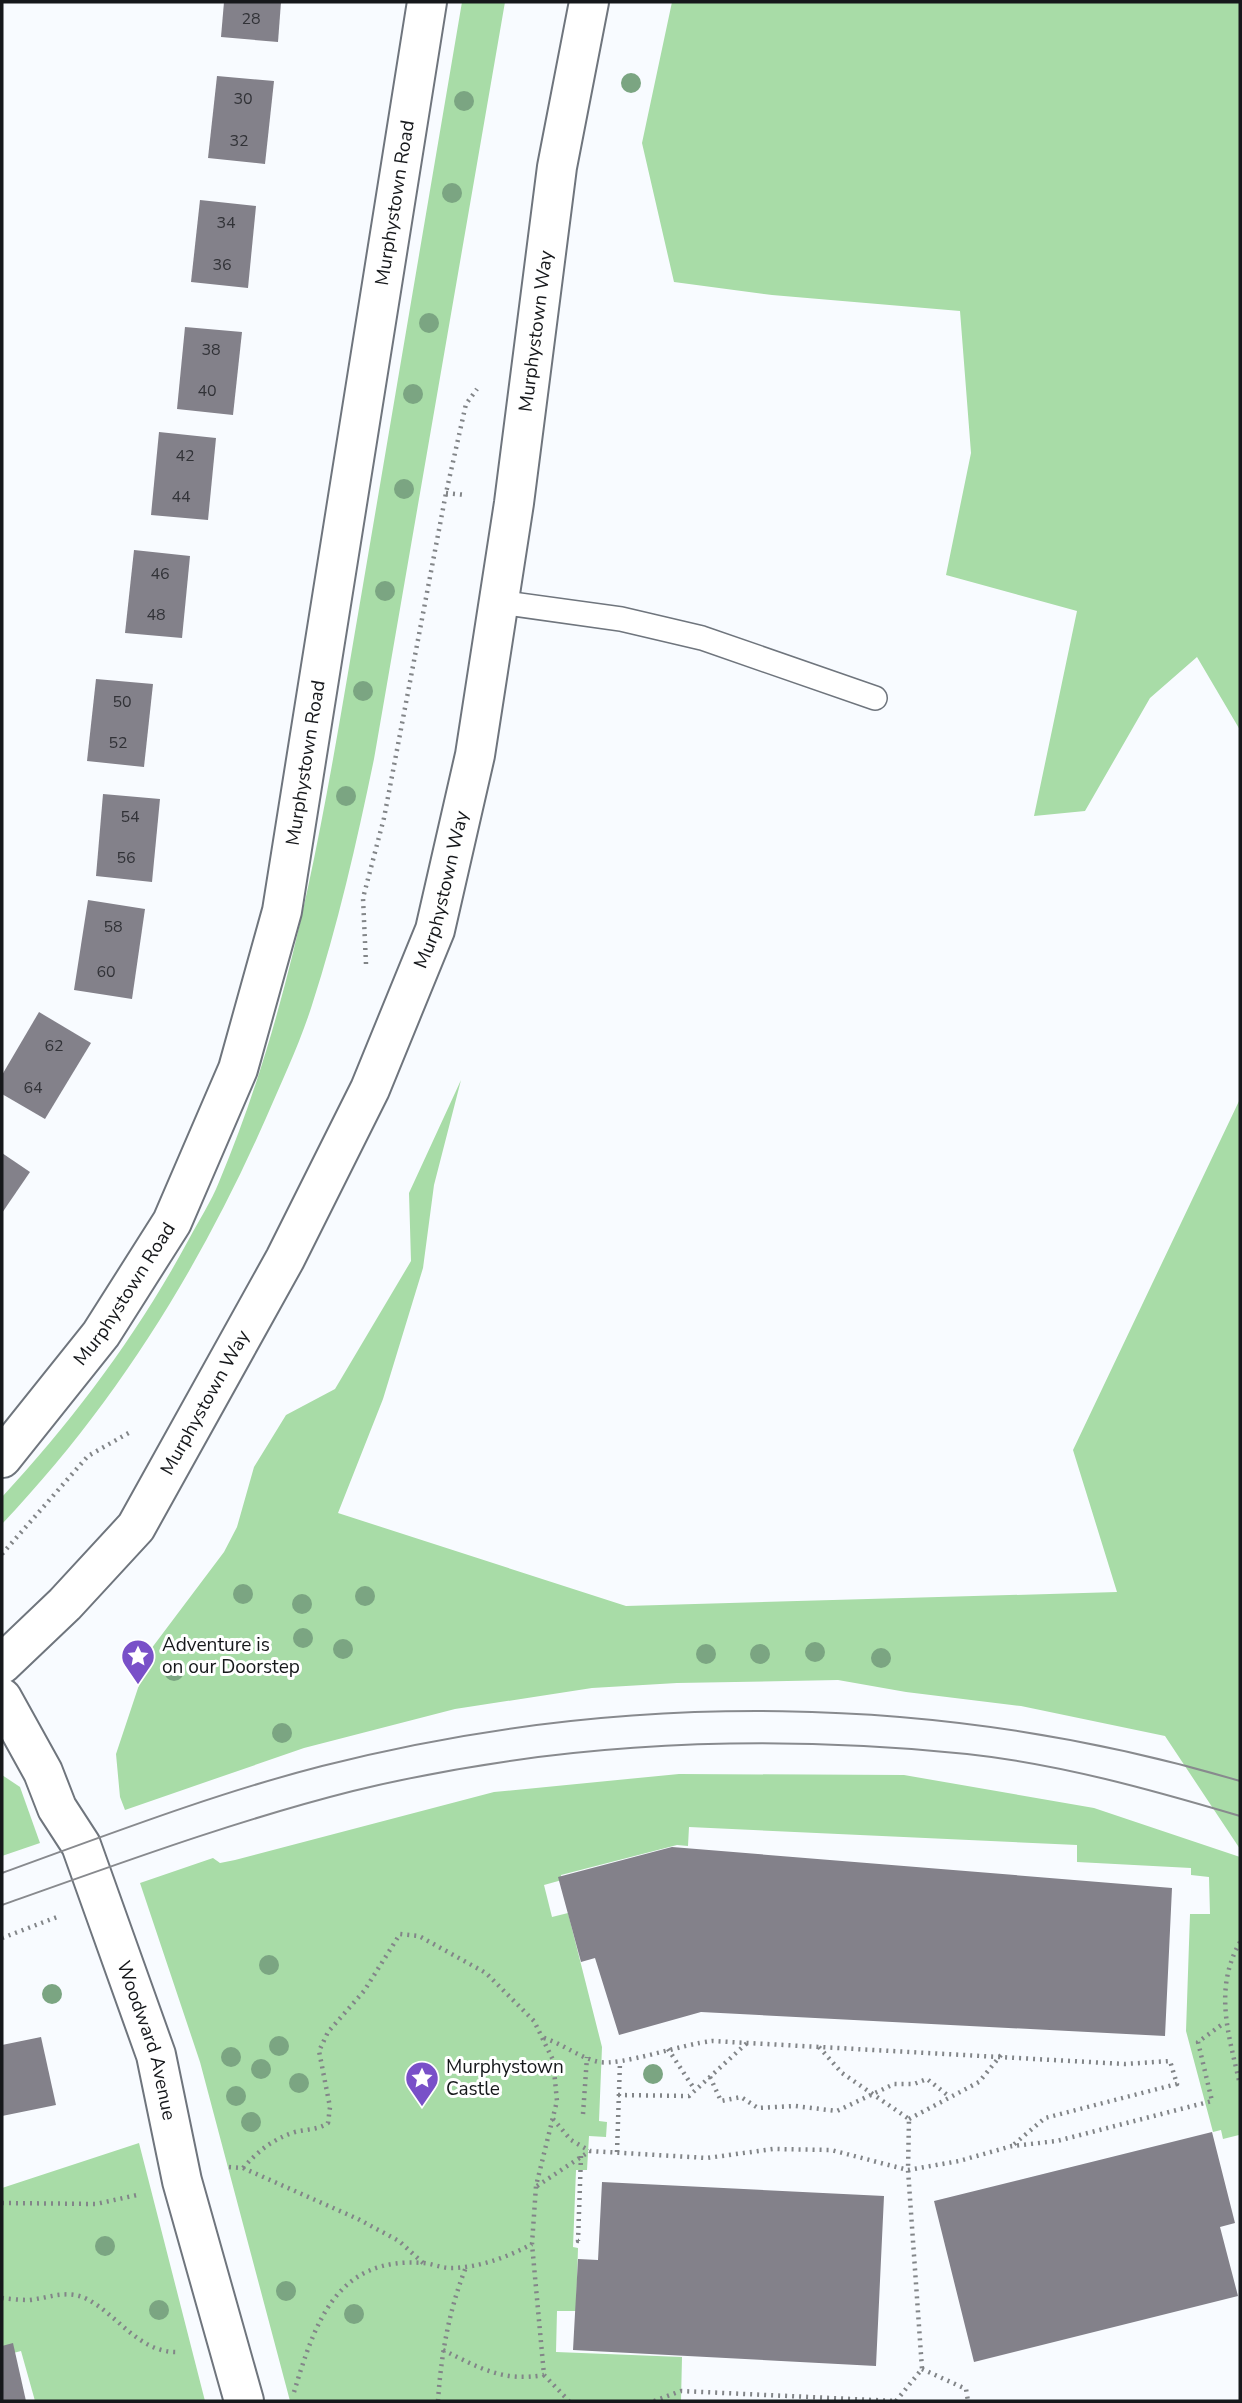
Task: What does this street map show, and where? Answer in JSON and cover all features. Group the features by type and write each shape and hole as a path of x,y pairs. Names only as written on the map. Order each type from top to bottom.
{"street":[{"name":"Murphystown Road","path":"2,1458 100,1334 173,1222 241,1056 282,911 427,2"},
{"name":"Murphystown Way","path":"2,1664 65,1604 136,1527 285,1259 370,1089 435,930 475,755 499,603 557,167 589,2"},
{"name":"Woodward Avenue","path":"2,1698 43,1772 57,1808 81,1844 156,2056 182,2181 243,2401"}],"lane":[{"path":"499,603 621,619 702,638 875,698"}],"path":[{"path":"363,898 384,818 435,543 456,450"},
{"path":"446,493 473,496"},
{"path":"2,1554 88,1456"},
{"path":"243,2168 275,2139 320,2128 328,2123 331,2116 319,2051 328,2032 364,1991 400,1934 419,1936 486,1973 534,2021 553,2060 557,2080 557,2101 536,2186 533,2244 544,2375 569,2401"},
{"path":"1240,1942 1224,1986 1224,2023 1240,2085"},
{"path":"553,2118 571,2140 590,2151 707,2158 773,2149 831,2150 908,2170 959,2161 1012,2146 1057,2141 1212,2101 1198,2042 1224,2023"},
{"path":"543,2037 602,2062 620,2062 712,2041 1125,2064 1170,2061 1177,2084 1045,2118 1012,2146"},
{"path":"618,2095 681,2098 695,2091 747,2043"},
{"path":"820,2047 842,2073 909,2119"},
{"path":"668,2049 695,2091"},
{"path":"909,2119 986,2075 1000,2055"},
{"path":"583,2114 587,2057"},
{"path":"617,2152 620,2062"},
{"path":"710,2077 721,2101 741,2097 758,2108 795,2106 836,2111 894,2084 914,2084 927,2079 950,2097"},
{"path":"654,2401 681,2391 895,2401 922,2369 908,2170 909,2119"},
{"path":"536,2186 590,2151"},
{"path":"582,2156 578,2241 582,2241"},
{"path":"2,2203 96,2204 228,2167 243,2168 358,2218 399,2241 423,2263"},
{"path":"292,2399 304,2352 323,2314 340,2290 363,2272 386,2266 423,2263 447,2268 466,2267 533,2244"},
{"path":"439,2401 443,2350 454,2297 466,2267"},
{"path":"2,2298 28,2300 60,2293 86,2298 144,2344 165,2353 190,2352 227,2342"},
{"path":"443,2350 487,2371 509,2378 544,2375"},
{"path":"922,2369 965,2389 968,2401"}],"green space":[{"path":"462,2 505,2 374,759 346,883 312,1005 290,1062 240,1174 213,1228 152,1333 82,1431 2,1524 2,1497 80,1406 127,1342 205,1211 247,1110 270,1037 308,888 323,813"},
{"path":"672,2 1240,2 1240,730 1197,657 1150,698 1085,811 1034,816 1077,611 946,575 971,453 960,311 772,295 674,282 642,143"},
{"path":"461,1080 434,1185 423,1268 383,1399 338,1513 626,1606 1117,1592 1073,1450 1240,1099 1240,1849 1165,1736 1021,1706 906,1692 838,1680 677,1683 592,1688 455,1709 304,1748 125,1810 120,1797 116,1754 151,1649 224,1552 237,1527 254,1467 286,1415 335,1389 411,1261 409,1193"},
{"path":"679,1774 904,1775 1094,1808 1240,1857 1240,2140 1239,2135 1223,2139 1221,2130 1213,2132 1186,2031 1190,1914 1210,1914 1209,1877 1191,1875 1191,1868 1077,1862 1077,1845 689,1827 688,1846 677,1845 561,1875 562,1880 544,1885 552,1917 568,1913 602,2047 599,2121 607,2122 606,2137 589,2136 587,2170 576,2170 573,2247 578,2248 576,2311 557,2311 556,2352 682,2357 681,2401 290,2401 200,2062 140,1883 213,1858 220,1863 235,1860 494,1792"},
{"path":"2,1775 20,1787 40,1843 2,1856"},
{"path":"139,2143 205,2401 35,2401 21,2351 2,2356 2,2188"}],"building":[{"path":"224,2 281,2 278,42 221,37"},
{"path":"217,76 274,81 265,164 208,158"},
{"path":"200,200 256,206 248,288 191,282"},
{"path":"185,327 242,332 233,415 177,409"},
{"path":"159,432 216,438 208,520 151,515"},
{"path":"134,550 190,556 182,638 125,633"},
{"path":"96,679 153,684 144,767 87,761"},
{"path":"103,794 160,799 152,882 96,876"},
{"path":"88,900 145,909 132,999 74,990"},
{"path":"39,1012 91,1043 45,1119 2,1094 2,1075"},
{"path":"2,1153 30,1172 2,1213"},
{"path":"672,1847 1172,1888 1165,2036 701,2012 619,2035 595,1958 581,1962 558,1877"},
{"path":"41,2037 56,2105 2,2116 2,2045"},
{"path":"1212,2132 1235,2223 1220,2227 1238,2296 974,2362 934,2201"},
{"path":"602,2182 884,2196 876,2366 573,2350 578,2259 598,2260"},
{"path":"13,2343 26,2401 2,2401 2,2346"}],"tram line":[{"path":"2,1873 201,1802 322,1766 436,1741 551,1723 667,1713 782,1711 898,1717 1013,1730 1127,1752 1240,1781"},
{"path":"2,1905 220,1829 353,1791 429,1774 505,1762 658,1746 813,1744 1002,1758 1071,1771 1240,1816"}],"place":[{"name":"Adventure is on our Doorstep","path":"138,1686"},
{"name":"Murphystown Castle","path":"422,2108"}]}
